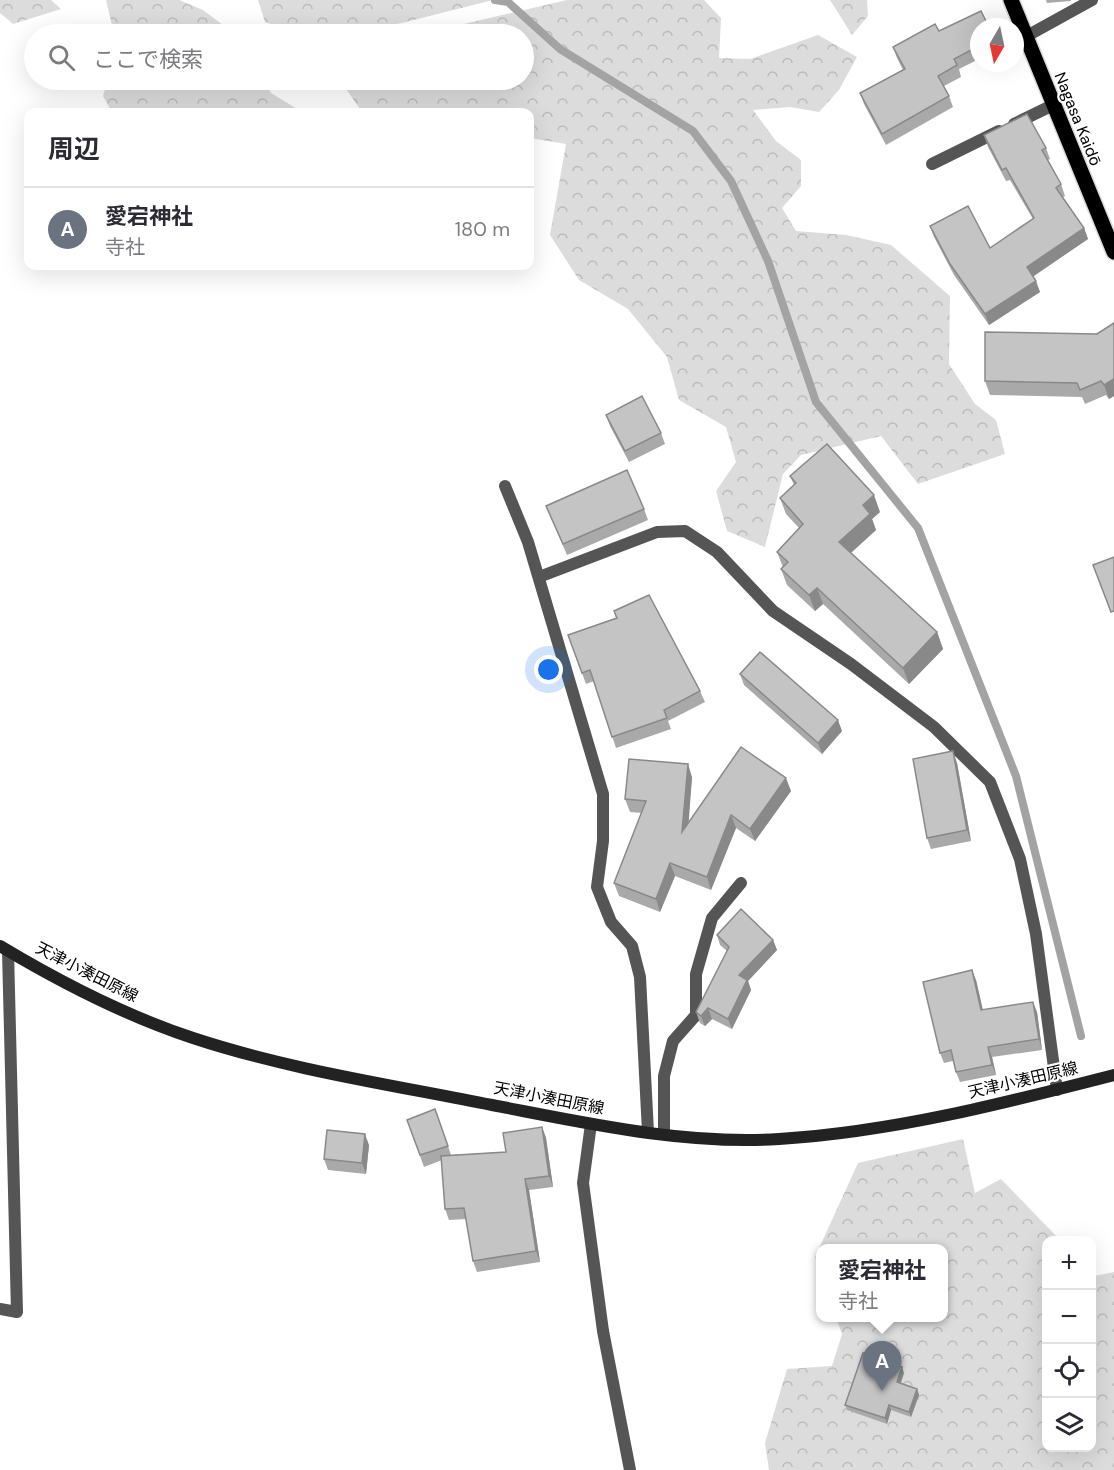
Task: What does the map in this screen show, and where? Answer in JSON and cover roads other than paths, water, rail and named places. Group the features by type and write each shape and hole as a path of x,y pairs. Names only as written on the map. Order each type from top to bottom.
{"main road":[{"name":"Nagasa Kaidō","path":"1011,0 1114,252"},
{"name":"天津小湊田原線","path":"4,948 105,1002 193,1038 294,1065 591,1124 664,1134 778,1139 837,1133 920,1120 1114,1075"}],"street":[{"path":"1025,37 1092,0"},
{"path":"932,164 1053,105"},
{"path":"505,486 539,577 603,794 603,841 597,887 611,922 632,946 640,977 648,1132"},
{"path":"539,577 657,532 685,531 717,552 773,612 851,664 934,728 990,782 1020,859 1035,934 1057,1090"},
{"path":"664,1134 664,1076 673,1041 696,1014 696,974 712,918 741,883"},
{"path":"0,1309 17,1312 4,948"},
{"path":"591,1124 583,1183 603,1331 630,1470"}],"waterway":[{"path":"495,0 508,2 532,24"},
{"path":"534,26 560,49 693,131 731,181 768,261 816,402 918,528 1016,776 1081,1036"}],"place":[{"name":"愛宕神社","path":"882,1391"}]}
